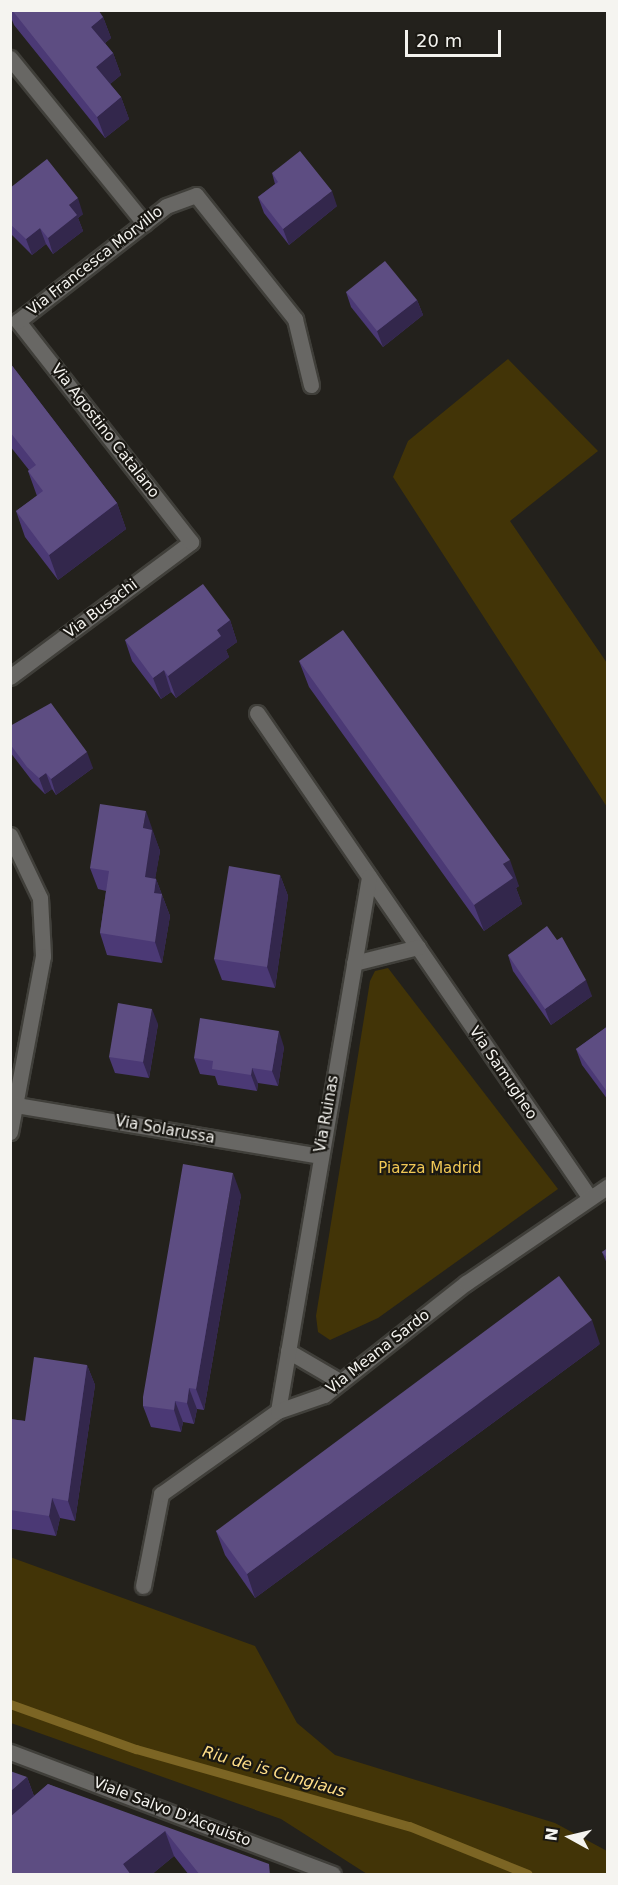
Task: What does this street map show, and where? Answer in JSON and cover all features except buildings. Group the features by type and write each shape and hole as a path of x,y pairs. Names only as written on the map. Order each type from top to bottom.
{"street":[{"path":"10,58 144,223"},
{"name":"Via Francesca Morvillo","path":"18,321 166,206 196,195 295,318 311,386"},
{"name":"Via Agostino Catalano","path":"18,321 191,542"},
{"name":"Via Busachi","path":"10,677 191,542"},
{"name":"Via Samugheo","path":"256,713 590,1198"},
{"path":"10,835 40,898 43,956 13,1105 10,1132"},
{"name":"Via Ruinas","path":"278,1411 369,877"},
{"path":"354,963 418,947"},
{"name":"Via Solarussa","path":"13,1105 320,1156"},
{"name":"Via Meana Sardo","path":"143,1586 161,1494 278,1411 324,1395 466,1283 608,1186"},
{"path":"288,1351 341,1382"},
{"name":"Viale Salvo D'Acquisto","path":"10,1752 329,1874"},
{"path":"66,1789 80,1777"}],"green space":[{"path":"508,359 598,451 510,521 607,663 607,807 393,477 408,441"},
{"name":"Piazza Madrid","path":"388,968 558,1189 378,1318 330,1340 318,1332 316,1316 370,981 375,971"},
{"path":"10,1557 255,1646 297,1723 335,1755 555,1823 607,1851 607,1874 367,1874 281,1819 11,1723"}],"waterway":[{"name":"Riu de is Cungiaus","path":"10,1704 136,1749 409,1826 528,1874"}]}
